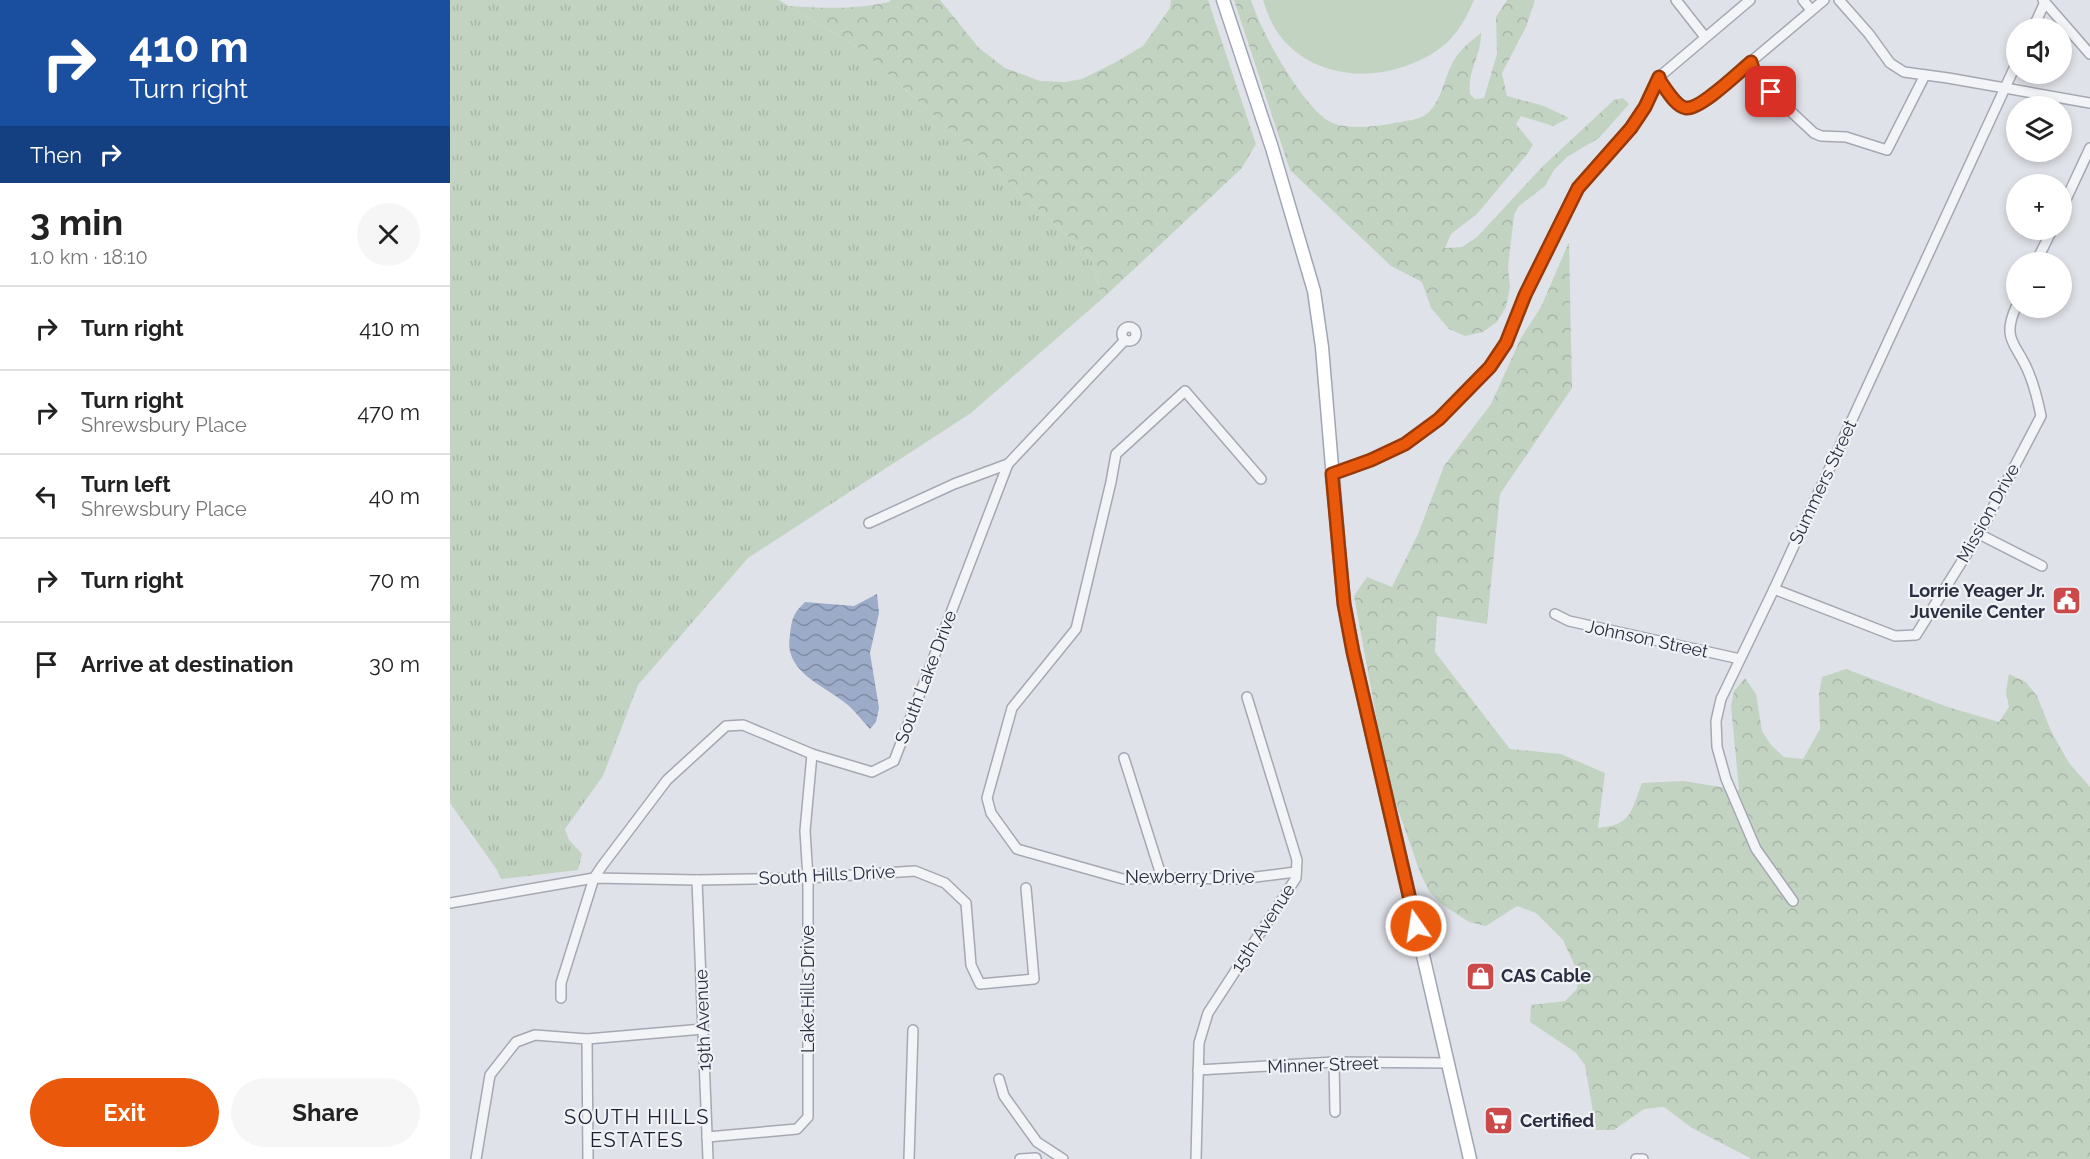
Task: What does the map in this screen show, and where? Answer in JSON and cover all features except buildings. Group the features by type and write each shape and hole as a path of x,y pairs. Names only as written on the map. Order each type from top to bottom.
{"main road":[{"path":"1223,0 1278,169 1314,291 1322,347 1344,604 1353,652 1470,1159"}],"street":[{"path":"1676,0 1705,36"},
{"path":"1803,0 1811,10"},
{"path":"1659,77 1681,106 1690,108 1702,103 1824,0"},
{"path":"1839,0 1869,34 1890,63 1904,72 2090,103"},
{"path":"1332,474 1371,460 1405,444 1439,419 1490,367 1506,343 1525,295 1578,188 1631,128 1645,107 1659,77 1745,1"},
{"path":"2036,18 2044,1 2090,54"},
{"path":"1751,62 1756,79 1814,133 1821,136 1846,137 1887,150 1925,75"},
{"name":"Summers Street","path":"1793,901 1756,849 1726,779 1717,747 1716,720 1721,699 2007,84"},
{"path":"2072,186 2090,148"},
{"name":"Mission Drive","path":"1774,589 1895,636 1916,635 1979,534 2041,416 2028,370 2012,345 2009,334 2013,318"},
{"name":"South Lake Drive","path":"561,998 561,983 594,878 667,780 726,726 743,725 812,754 872,772 894,761 1008,464 1125,340"},
{"name":"Newberry Drive","path":"1261,479 1185,391 1116,454 1076,628 1012,708 987,798 991,813 1017,849 1124,879 1239,879 1296,872"},
{"path":"869,523 954,484 1008,464"},
{"path":"1979,534 2043,566"},
{"name":"Johnson Street","path":"1555,614 1569,621 1740,659"},
{"name":"15th Avenue","path":"1196,1159 1199,1043 1208,1013 1296,879 1297,860 1247,697"},
{"name":"Lake Hills Drive","path":"707,1137 797,1129 808,1117 808,878 805,831 812,754"},
{"path":"1124,758 1162,878"},
{"name":"South Hills Drive","path":"450,903 594,878 697,880 808,878 915,871 945,883 966,903 971,965 980,984 1034,979 1026,888"},
{"name":"19th Avenue","path":"697,880 708,1159"},
{"path":"476,1159 490,1075 516,1042 535,1035 587,1039 703,1029"},
{"path":"909,1159 913,1030"},
{"path":"587,1039 588,1159"},
{"path":"1334,1062 1335,1112"},
{"name":"Minner Street","path":"1198,1070 1334,1062 1447,1063"},
{"path":"999,1079 1004,1096 1037,1142 1063,1159"},
{"path":"1020,1159 1036,1158"},
{"path":"1636,1159 1643,1159"}],"green space":[{"path":"450,0 779,0 859,48 1091,257 1102,299 971,413 748,558 638,685 603,776 565,829 569,840 582,854 578,870 501,879 450,803"},
{"path":"891,0 940,0 979,48 1005,68 1040,81 1065,82 1082,79 1143,46 1170,8 1171,0 1208,0 1256,144 1241,169 1102,299 1091,257 859,48 789,6 851,7 876,5"},
{"path":"1234,0 1251,0 1263,29 1282,64 1293,82 1316,110 1333,123 1357,127 1416,119 1429,112 1440,95 1456,58 1465,46 1481,33 1471,78 1470,94 1475,99 1484,98 1497,54 1496,17 1507,0 1535,0 1526,27 1502,73 1507,96 1544,106 1569,118 1553,126 1521,116 1516,124 1533,145 1477,214 1451,234 1445,248 1462,247 1477,237 1543,166 1614,100 1623,98 1629,104 1599,138 1567,157 1554,170 1545,186 1518,207 1514,215 1508,267 1510,287 1506,307 1497,322 1483,332 1465,336 1449,329 1431,308 1422,282 1391,266 1290,170"},
{"path":"1263,0 1474,0 1457,32 1437,51 1424,59 1386,71 1350,73 1333,70 1301,56 1276,30"},
{"path":"1569,242 1572,388 1500,494 1487,624 1437,616 1435,652 1510,749 1561,754 1605,773 1598,828 1618,824 1629,815 1642,783 1684,781 1739,790 1731,706 1734,691 1745,678 1756,694 1762,731 1771,745 1784,757 1803,759 1820,729 1819,694 1822,677 1846,669 1948,707 1999,722 2009,707 2006,691 2009,674 2026,682 2037,696 2051,731 2069,763 2090,787 2090,1159 1752,1159 1692,1128 1664,1107 1644,1109 1614,1130 1596,1130 1585,1065 1575,1052 1530,1022 1531,1005 1565,1001 1577,989 1577,971 1563,940 1536,913 1517,906 1486,926 1469,922 1440,903 1429,891 1421,875 1388,781 1354,596 1367,577 1392,587 1418,534 1444,466 1491,404 1521,338 1541,307"}],"water":[{"path":"877,594 879,613 870,653 879,708 876,722 870,729 848,705 817,684 799,668 789,648 794,617 805,602 854,606"}],"place":[{"name":"Lorrie Yeager Jr. Juvenile Center","path":"2066,601"},
{"name":"CAS Cable","path":"1480,976"},
{"name":"Certified","path":"1499,1121"}],"district":[{"name":"SOUTH HILLS ESTATES","path":"637,1128"}],"route":[{"path":"1416,926 1344,604 1332,474 1371,460 1405,444 1439,419 1490,367 1506,343 1525,295 1578,188 1631,128 1645,107 1659,77 1671,96 1686,108 1702,103 1751,62 1756,79 1771,92"}]}
